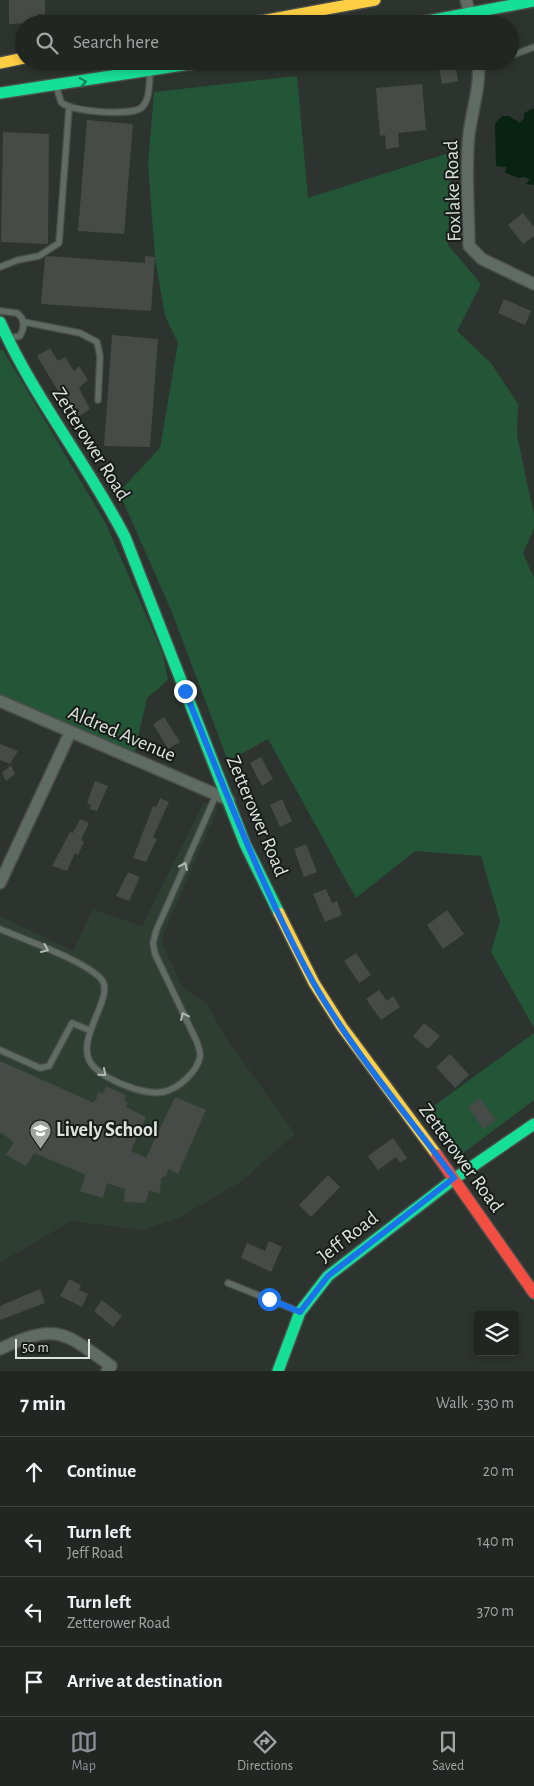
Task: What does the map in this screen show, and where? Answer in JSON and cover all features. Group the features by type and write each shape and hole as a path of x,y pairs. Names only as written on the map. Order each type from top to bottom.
{"street":[{"path":"294,15 375,0"},
{"path":"466,0 471,15"},
{"path":"483,15 534,1"},
{"path":"0,63 15,60"},
{"path":"0,93 161,70"},
{"name":"Foxlake Road","path":"477,70 468,168 470,246 482,259 534,284"},
{"name":"Zetterower Road","path":"0,322 17,360 109,506 125,537 245,844 314,983 342,1027 454,1178 534,1293"},
{"name":"Aldred Avenue","path":"0,701 70,733 229,800"},
{"path":"0,883 70,733"},
{"name":"Jeff Road","path":"278,1371 300,1312 328,1276 454,1178 534,1124"},
{"path":"0,1349 50,1332 64,1334 112,1369"}],"lane":[{"path":"519,53 534,47"},
{"path":"56,86 61,102 69,108 106,112 134,111 142,107 146,102 150,72"},
{"path":"0,267 18,260 39,256 59,243 69,108"},
{"path":"0,311 17,313 24,322 24,329 20,336 6,338"},
{"path":"24,322 80,332 97,342 100,356 98,400"},
{"path":"0,929 90,969 103,981 104,992 89,1030 88,1046 90,1060 105,1077 144,1092 163,1092 191,1075 200,1056 197,1042 155,954 153,943 156,931 216,795"},
{"path":"0,1050 40,1068 49,1066 72,1023 89,1030"},
{"path":"228,1283 300,1312"}],"shaded area":[{"path":"297,76 308,198 455,151 450,182 448,245 481,284 457,331 491,363 518,404 517,435 534,515 534,528 523,553 534,578 534,1028 491,952 500,921 481,856 415,851 356,898 268,739 228,761 171,610 119,492 160,448 178,343 165,316 155,257 148,164 154,92"},
{"path":"534,108 534,185 526,184 530,179 519,178 505,173 506,167 496,166 495,124 502,116 509,116 520,123 524,118 524,113"},
{"path":"0,350 3,350 105,522 163,654 168,680 147,698 134,755 0,696"},
{"path":"204,802 218,808 161,940 182,987 207,1004 224,1035 295,1134 242,1181 179,1218 142,1230 71,1221 0,1263 0,916 73,951 93,909 142,926"},
{"path":"534,1033 534,1100 455,1159 424,1113"}],"building":[{"path":"9,0 45,0 45,14 15,15 15,24 9,24"},
{"path":"440,70 456,70 458,81 442,84"},
{"path":"422,84 426,130 398,133 399,147 386,149 385,135 380,136 376,88"},
{"path":"87,120 133,124 124,234 78,231"},
{"path":"3,132 49,134 48,244 1,242"},
{"path":"523,213 534,227 534,236 523,244 508,225"},
{"path":"47,256 145,263 145,256 155,257 151,311 41,304 45,258"},
{"path":"504,299 531,311 525,325 498,313"},
{"path":"112,335 158,339 150,447 104,446"},
{"path":"50,348 58,361 65,357 74,371 79,366 88,380 79,388 90,409 75,419 37,356"},
{"path":"164,717 180,742 168,749 153,724"},
{"path":"0,744 18,751 10,764 0,760"},
{"path":"261,757 273,779 262,786 250,763"},
{"path":"11,765 15,774 6,781 2,773"},
{"path":"95,781 108,786 97,811 89,809 91,805 87,803"},
{"path":"160,798 169,802 153,837 157,839 146,862 133,858 153,806 156,807"},
{"path":"282,799 292,821 280,827 270,805"},
{"path":"80,819 89,823 81,840 84,842 78,855 75,853 67,871 52,866 70,832 73,833"},
{"path":"306,844 317,872 304,877 294,849"},
{"path":"128,872 140,877 129,901 116,896"},
{"path":"326,889 332,903 337,901 342,915 325,922 313,894"},
{"path":"447,910 464,934 443,949 427,925"},
{"path":"356,953 371,975 359,983 344,961"},
{"path":"379,990 387,1001 393,996 400,1007 381,1020 366,999"},
{"path":"424,1023 440,1036 428,1049 413,1036"},
{"path":"450,1054 469,1075 455,1088 436,1067"},
{"path":"0,1061 94,1103 99,1092 103,1094 106,1086 126,1095 124,1101 128,1103 126,1107 146,1117 131,1151 146,1158 175,1097 206,1110 178,1174 169,1169 166,1176 161,1178 160,1193 149,1191 145,1203 124,1202 125,1189 107,1183 103,1198 80,1191 86,1175 34,1153 26,1166 6,1155 14,1142 0,1132"},
{"path":"480,1098 496,1120 483,1129 468,1107"},
{"path":"393,1138 407,1158 400,1163 396,1157 378,1170 368,1156"},
{"path":"328,1175 340,1187 311,1217 299,1205"},
{"path":"269,1241 282,1247 271,1272 241,1258 247,1243 265,1251"},
{"path":"69,1279 81,1285 79,1290 88,1294 82,1307 60,1296"},
{"path":"40,1289 45,1303 0,1320 0,1306"},
{"path":"102,1300 122,1316 113,1327 94,1311"}],"traffic: fast":[{"path":"460,15 534,1"},
{"path":"0,93 150,70"},
{"path":"0,322 44,404 94,483 125,537 245,844 279,913"},
{"path":"278,1371 300,1312 328,1276 454,1179 534,1124"}],"traffic: slow":[{"path":"294,15 375,0"},
{"path":"0,63 15,60"},
{"path":"279,913 314,983 342,1027 437,1155"}],"traffic: jam":[{"path":"437,1155 534,1293"}],"place":[{"name":"Lively School","path":"40,1149"}],"route":[{"path":"185,691 245,844 314,983 342,1027 454,1178 328,1276 300,1312 269,1299"}]}
